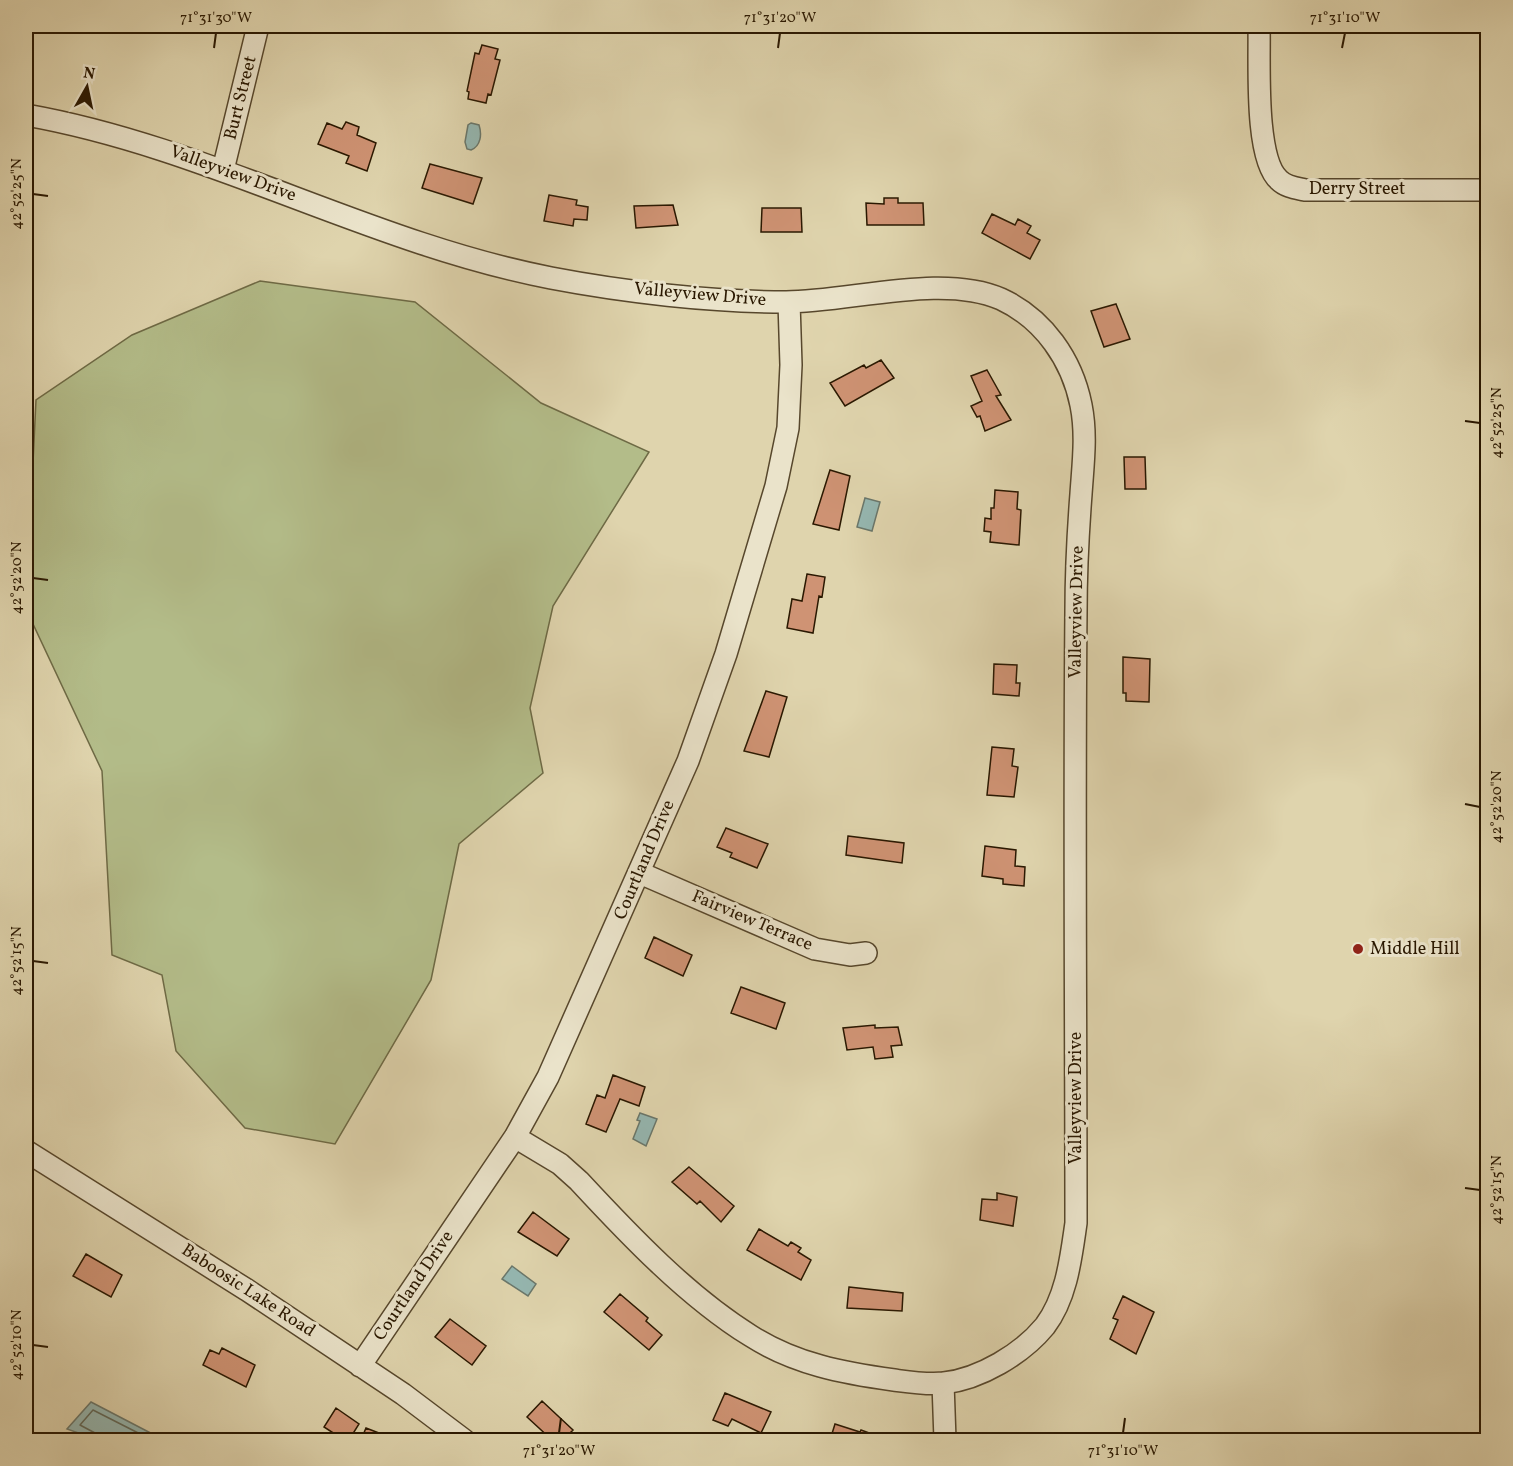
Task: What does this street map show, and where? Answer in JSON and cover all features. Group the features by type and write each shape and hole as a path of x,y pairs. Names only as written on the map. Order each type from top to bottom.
{"street":[{"name":"Burt Street","path":"223,170 258,26"},
{"name":"Derry Street","path":"1259,26 1262,134 1265,158 1279,180 1290,187 1305,190 1488,190"},
{"name":"Valleyview Drive","path":"26,115 106,132 223,170 384,232 494,265 606,287 789,302 904,291 962,290 999,298 1032,319 1057,347 1075,383 1084,423 1076,609 1076,1222 1070,1266 1058,1304 1046,1325 1030,1342 1003,1360 975,1375 943,1383 861,1375 816,1366 751,1336 702,1302 566,1170 515,1137"},
{"name":"Courtland Drive","path":"360,1366 515,1137 548,1077 640,873 708,708 776,486 788,418 791,365 789,302"},
{"name":"Fairview Terrace","path":"640,873 815,949 850,955 866,953"},
{"name":"Baboosic Lake Road","path":"26,1151 217,1270 360,1366 464,1440"},
{"path":"943,1383 945,1440"}],"green space":[{"path":"260,281 415,302 541,403 649,452 553,606 530,708 543,773 459,844 431,980 335,1144 245,1128 176,1051 162,975 112,955 102,771 26,609 36,400 132,335"}],"water":[{"path":"471,123 479,125 480,136 479,143 471,150 467,149 465,142 468,125"},
{"path":"865,498 880,502 872,531 857,527"},
{"path":"640,1113 657,1119 646,1146 633,1139 640,1121 637,1120"},
{"path":"512,1266 536,1284 528,1296 502,1279"},
{"path":"91,1402 164,1440 98,1440 67,1429"}],"building":[{"path":"482,45 498,49 495,59 500,60 491,95 488,94 486,103 468,99 469,92 467,91 475,53 479,54"},
{"path":"346,122 359,127 357,135 376,143 367,171 346,163 349,156 318,144 327,123 342,129"},
{"path":"430,164 482,178 473,204 422,188"},
{"path":"549,195 577,200 576,205 588,207 587,220 574,219 573,226 544,221"},
{"path":"884,198 898,198 898,203 923,203 924,225 867,225 866,203 884,204"},
{"path":"673,205 678,225 636,228 634,206"},
{"path":"762,208 801,208 802,232 761,232"},
{"path":"992,214 1015,225 1018,219 1031,226 1027,233 1040,240 1030,259 982,233"},
{"path":"1116,304 1130,339 1104,347 1091,311"},
{"path":"881,360 894,378 845,406 830,383 864,365 866,368"},
{"path":"987,370 1001,395 996,396 1011,420 985,431 980,416 977,417 971,406 982,401 971,376"},
{"path":"1124,457 1145,457 1146,489 1125,489"},
{"path":"830,470 850,476 839,530 813,524"},
{"path":"995,490 1018,492 1017,509 1021,510 1019,545 990,542 991,532 984,531 985,518 991,519 991,508 994,508"},
{"path":"807,574 825,577 822,597 819,596 813,633 787,628 792,599 802,601"},
{"path":"1123,657 1150,659 1149,702 1126,701 1126,693 1123,693"},
{"path":"994,664 1017,665 1016,683 1020,683 1019,696 993,694"},
{"path":"766,691 787,697 769,757 744,751"},
{"path":"992,747 1014,749 1012,766 1018,767 1014,797 987,795"},
{"path":"726,828 768,844 757,868 730,857 732,853 717,847"},
{"path":"848,836 904,843 902,863 846,855"},
{"path":"985,846 1016,850 1015,866 1025,867 1024,886 1003,884 1003,879 982,876"},
{"path":"654,937 692,955 683,976 645,958"},
{"path":"741,987 785,1003 776,1029 731,1013"},
{"path":"875,1025 875,1028 898,1027 902,1045 891,1046 893,1057 875,1059 873,1047 847,1050 843,1028"},
{"path":"613,1075 645,1087 639,1106 620,1099 606,1132 586,1124 597,1095 605,1098"},
{"path":"689,1167 734,1206 721,1222 700,1201 697,1204 672,1182"},
{"path":"997,1193 1017,1197 1013,1226 980,1220 982,1199 997,1200"},
{"path":"533,1212 569,1239 557,1256 518,1232"},
{"path":"759,1229 788,1246 791,1242 801,1248 798,1252 811,1260 801,1280 747,1250"},
{"path":"86,1254 122,1275 111,1297 73,1276"},
{"path":"849,1287 903,1293 902,1311 847,1308"},
{"path":"620,1294 648,1318 646,1321 662,1335 649,1350 604,1312"},
{"path":"1123,1296 1154,1312 1136,1354 1110,1339 1118,1320 1113,1318"},
{"path":"450,1319 486,1346 472,1365 435,1337"},
{"path":"222,1348 255,1365 246,1387 203,1365 210,1350 219,1354"},
{"path":"725,1393 771,1412 761,1433 732,1419 728,1426 713,1420"},
{"path":"542,1401 573,1430 563,1440 552,1440 527,1417"},
{"path":"336,1408 359,1424 349,1440 344,1440 324,1427"},
{"path":"835,1424 860,1432 861,1430 888,1440 830,1440"},
{"path":"366,1428 384,1435 382,1440 361,1440"}],"place":[{"name":"Middle Hill","path":"1358,949"}]}
